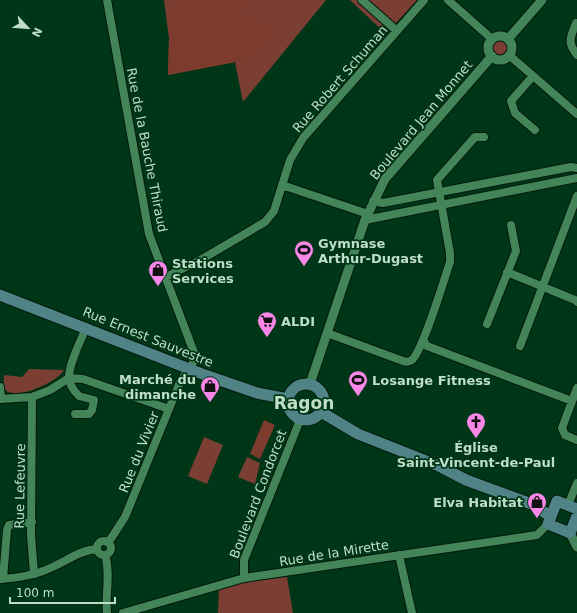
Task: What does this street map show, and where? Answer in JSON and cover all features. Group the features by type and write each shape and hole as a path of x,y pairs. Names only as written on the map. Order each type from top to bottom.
{"main road":[{"name":"Rue Ernest Sauvestre","path":"0,295 86,327 188,369 257,393 288,399"},
{"path":"310,384 321,393 324,402 321,412 314,418 300,420 291,414 288,399 296,387 310,384"},
{"path":"321,412 358,434 439,466 466,480 534,505 551,516 570,533 576,520"},
{"path":"551,516 557,501 572,507"}],"street":[{"name":"Rue de la Bauche Thiraud","path":"107,0 149,234 195,355 193,363 188,369"},
{"path":"362,0 397,31"},
{"name":"Rue Robert Schuman","path":"166,277 261,225 274,211 290,160 303,138 424,0"},
{"path":"448,0 492,40"},
{"path":"508,39 542,0"},
{"path":"576,23 570,46 577,55"},
{"path":"500,36 508,39 512,47 509,55 502,59 492,56 489,48 492,40 500,36"},
{"path":"509,55 577,114"},
{"name":"Boulevard Jean Monnet","path":"310,384 366,217 385,179 492,56"},
{"path":"533,76 511,101 515,113 535,130"},
{"path":"327,333 406,362 413,358 423,340 450,262 437,180 475,137 484,137"},
{"path":"373,201 383,203 510,178 571,167 577,168"},
{"path":"510,178 513,192"},
{"path":"282,185 366,217 442,206 577,178"},
{"path":"520,346 577,198"},
{"path":"487,324 516,251 511,225"},
{"path":"507,272 577,302"},
{"path":"86,327 69,378 71,387 78,396 94,400"},
{"path":"423,340 427,346 572,401"},
{"name":"Rue du Vivier","path":"108,543 125,517 180,382 188,369"},
{"path":"0,387 0,399 32,397 50,390 69,378 83,379 169,409"},
{"path":"75,414 89,414 92,410 94,400 102,386"},
{"path":"577,388 562,430 565,435 577,440"},
{"name":"Rue Lefeuvre","path":"32,397 32,522 34,574"},
{"name":"Boulevard Condorcet","path":"244,578 244,560 300,420"},
{"path":"572,507 577,483"},
{"name":"Rue de la Mirette","path":"123,613 244,578 537,534 551,516"},
{"path":"32,522 10,526 7,530 2,579 21,578 34,574 49,569 84,551 97,549"},
{"path":"570,533 577,547"},
{"path":"97,549 100,542 104,541 108,543 110,551 105,555"},
{"path":"97,549 101,554 105,555 108,563 105,599 107,613"},
{"path":"399,555 412,613"}],"shaded area":[{"path":"164,0 326,0 243,102 235,62 168,75 169,39"},
{"path":"183,0 250,0 242,14 276,29 256,58 168,75 172,3"},
{"path":"350,0 417,0 386,34"},
{"path":"500,39 507,44 508,47 503,54 500,55 493,50 492,47 497,40"},
{"path":"29,369 64,370 60,375 47,384 30,391 15,393 9,392 5,389 4,375 22,377"},
{"path":"264,420 275,425 260,459 250,454"},
{"path":"204,437 223,445 207,484 188,476"},
{"path":"247,457 260,463 255,484 238,477"},
{"path":"287,577 293,613 218,613 219,585"}],"place":[{"name":"Gymnase Arthur-Dugast","path":"304,267"},
{"name":"Stations Services","path":"158,287"},
{"name":"ALDI","path":"267,338"},
{"name":"Losange Fitness","path":"358,397"},
{"name":"Marché du dimanche","path":"210,403"},
{"name":"Église Saint-Vincent-de-Paul","path":"476,439"},
{"name":"Elva Habitat","path":"537,519"}],"district":[{"name":"Ragon","path":"304,403"}]}
